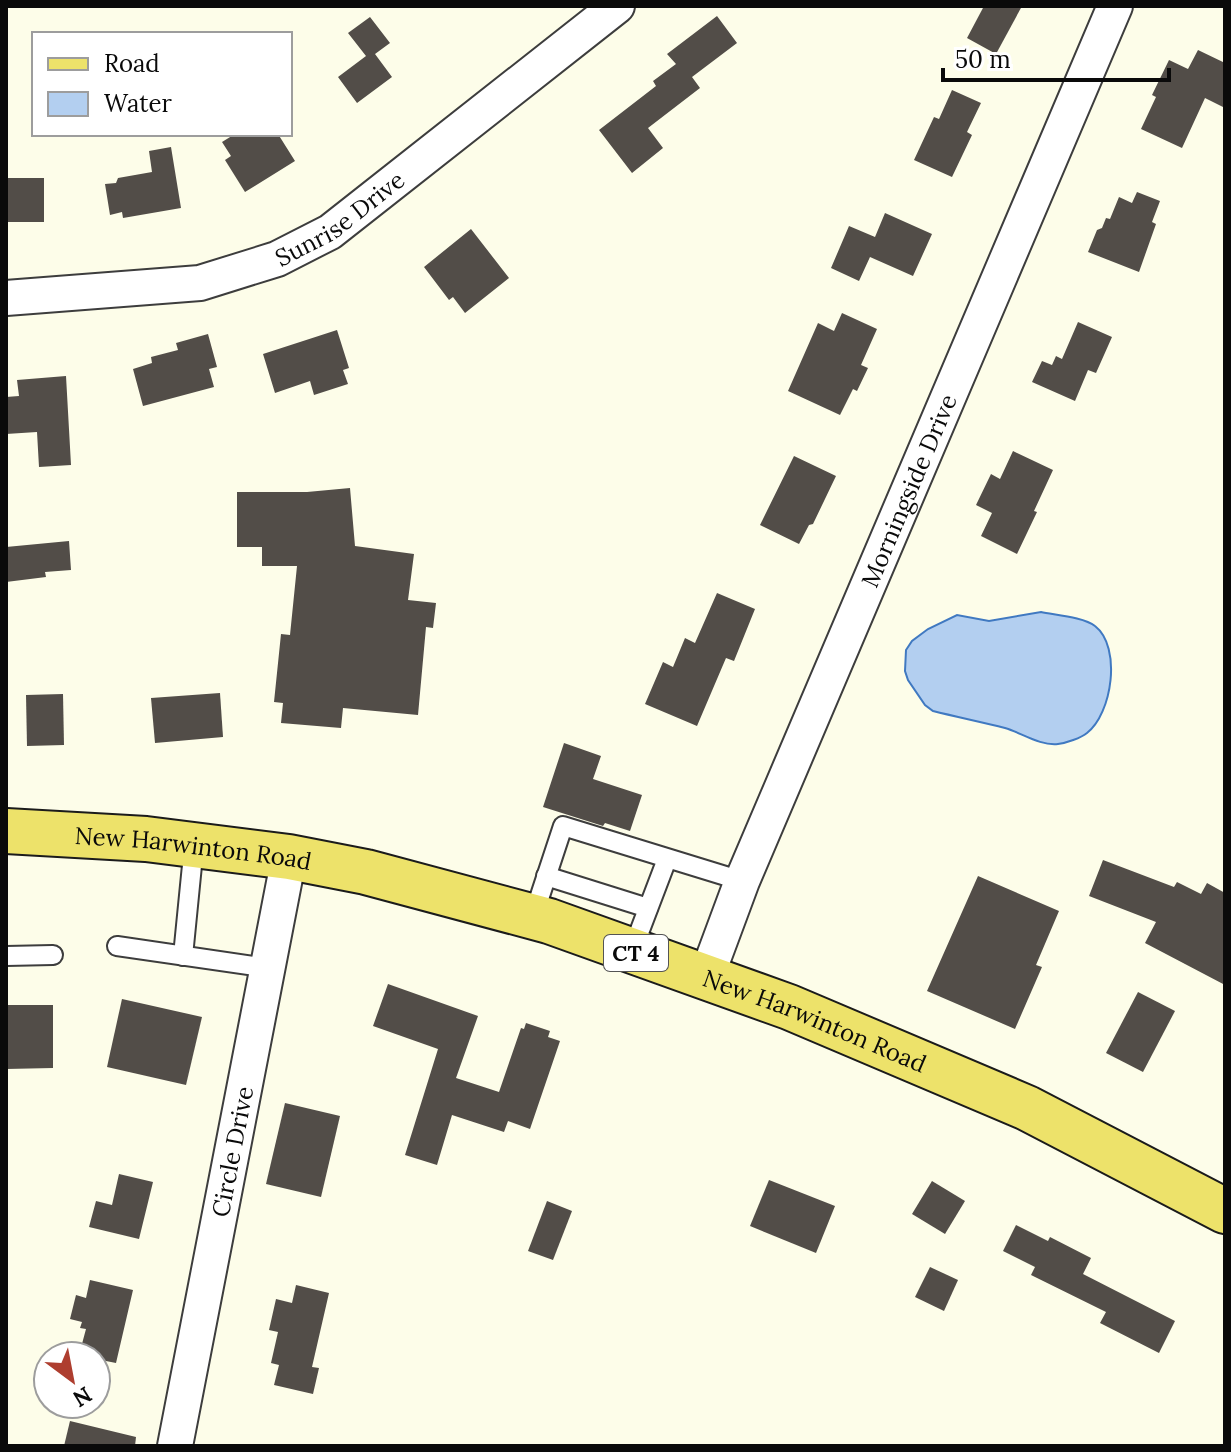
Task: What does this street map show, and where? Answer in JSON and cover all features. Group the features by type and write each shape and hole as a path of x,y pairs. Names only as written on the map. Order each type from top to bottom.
{"main road":[{"name":"New Harwinton Road","path":"6,831 146,839 289,857 366,872 533,917 789,1007 1027,1108 1225,1211"}],"street":[{"name":"Sunrise Drive","path":"6,298 200,283 277,259 330,232 617,6"},
{"name":"Morningside Drive","path":"706,978 742,881 1115,6"},
{"name":"Circle Drive","path":"175,1446 289,857"}],"lane":[{"path":"533,917 563,826 742,881"},
{"path":"183,956 194,845"},
{"path":"632,951 667,859"},
{"path":"546,876 648,908"},
{"path":"117,946 268,968"},
{"path":"6,956 53,955"}],"water":[{"path":"1041,612 1090,623 1103,636 1109,649 1108,696 1096,724 1081,737 1061,743 1045,743 1005,728 933,711 925,705 908,680 906,650 928,629 957,615 989,621"}],"building":[{"path":"984,6 1022,6 996,54 967,38"},
{"path":"717,16 737,43 692,77 700,88 648,128 663,148 632,173 599,130 656,86 653,81 676,64 667,54"},
{"path":"370,17 390,43 375,54 392,77 357,103 338,77 366,56 348,33"},
{"path":"1198,50 1225,63 1225,108 1205,98 1182,148 1141,129 1156,97 1152,95 1169,60 1188,69"},
{"path":"952,90 981,103 967,132 972,135 952,177 914,160 934,117 939,119"},
{"path":"232,136 279,136 295,161 245,192 225,160 231,156 222,142"},
{"path":"171,147 181,208 123,218 122,212 110,215 105,184 116,183 118,178 152,172 149,151"},
{"path":"6,178 44,178 44,222 6,222"},
{"path":"1137,192 1160,201 1152,222 1156,224 1139,272 1088,252 1097,230 1102,228 1106,218 1110,219 1119,197 1132,203"},
{"path":"885,213 932,234 913,276 870,257 859,281 831,268 849,226 875,237"},
{"path":"471,229 509,278 465,313 453,297 449,300 424,267"},
{"path":"842,313 877,329 861,365 868,368 840,415 788,391 818,323 834,331"},
{"path":"1078,322 1112,337 1096,373 1088,370 1075,401 1032,382 1042,361 1052,365 1056,356 1062,359"},
{"path":"337,330 349,368 343,370 348,384 314,395 310,381 275,393 263,354"},
{"path":"208,334 217,367 209,369 214,387 143,406 133,369 152,363 151,357 178,350 176,343"},
{"path":"66,376 71,465 39,467 37,432 6,434 6,397 19,396 17,380"},
{"path":"1013,451 1053,470 1017,554 981,536 992,513 976,505 991,474 1000,479"},
{"path":"794,456 836,476 813,524 809,525 799,544 760,525"},
{"path":"350,488 355,546 414,554 408,600 436,603 433,628 426,627 418,715 343,708 341,728 281,723 283,703 274,702 281,634 290,635 297,566 262,566 262,547 237,547 237,492 307,492"},
{"path":"69,541 71,570 45,572 46,577 6,582 6,547"},
{"path":"717,593 755,609 734,661 726,658 697,726 645,704 663,662 673,667 685,638 695,643"},
{"path":"220,693 223,737 155,743 151,698"},
{"path":"63,694 64,745 27,746 26,695"},
{"path":"564,743 601,756 593,779 642,795 630,831 543,807"},
{"path":"1103,860 1174,887 1177,882 1201,894 1207,883 1225,893 1225,985 1145,943 1156,922 1089,896"},
{"path":"978,876 1059,911 1036,965 1042,967 1015,1029 927,991"},
{"path":"388,984 478,1016 456,1078 499,1092 521,1028 524,1029 526,1023 550,1031 548,1037 560,1041 530,1129 508,1121 504,1132 452,1115 437,1165 405,1155 438,1049 373,1026"},
{"path":"1138,992 1175,1011 1143,1072 1106,1053"},
{"path":"122,999 202,1017 186,1085 107,1067"},
{"path":"6,1005 53,1005 53,1068 6,1069"},
{"path":"285,1103 340,1116 321,1197 266,1184"},
{"path":"119,1174 153,1182 139,1239 89,1227 96,1201 112,1205"},
{"path":"769,1180 835,1206 816,1253 750,1226"},
{"path":"932,1181 965,1201 945,1234 912,1214"},
{"path":"547,1201 572,1211 553,1260 528,1251"},
{"path":"1016,1225 1048,1241 1050,1237 1091,1258 1083,1274 1175,1321 1159,1353 1100,1323 1106,1312 1031,1275 1035,1267 1003,1251"},
{"path":"930,1267 958,1280 944,1311 915,1297"},
{"path":"90,1280 133,1290 116,1363 112,1362 112,1340 83,1340 86,1329 80,1328 82,1322 70,1319 76,1295 86,1298"},
{"path":"296,1285 329,1293 312,1367 319,1368 313,1394 274,1385 279,1365 271,1363 278,1332 269,1330 276,1299 292,1303"},
{"path":"70,1421 136,1437 135,1446 64,1446"}]}
